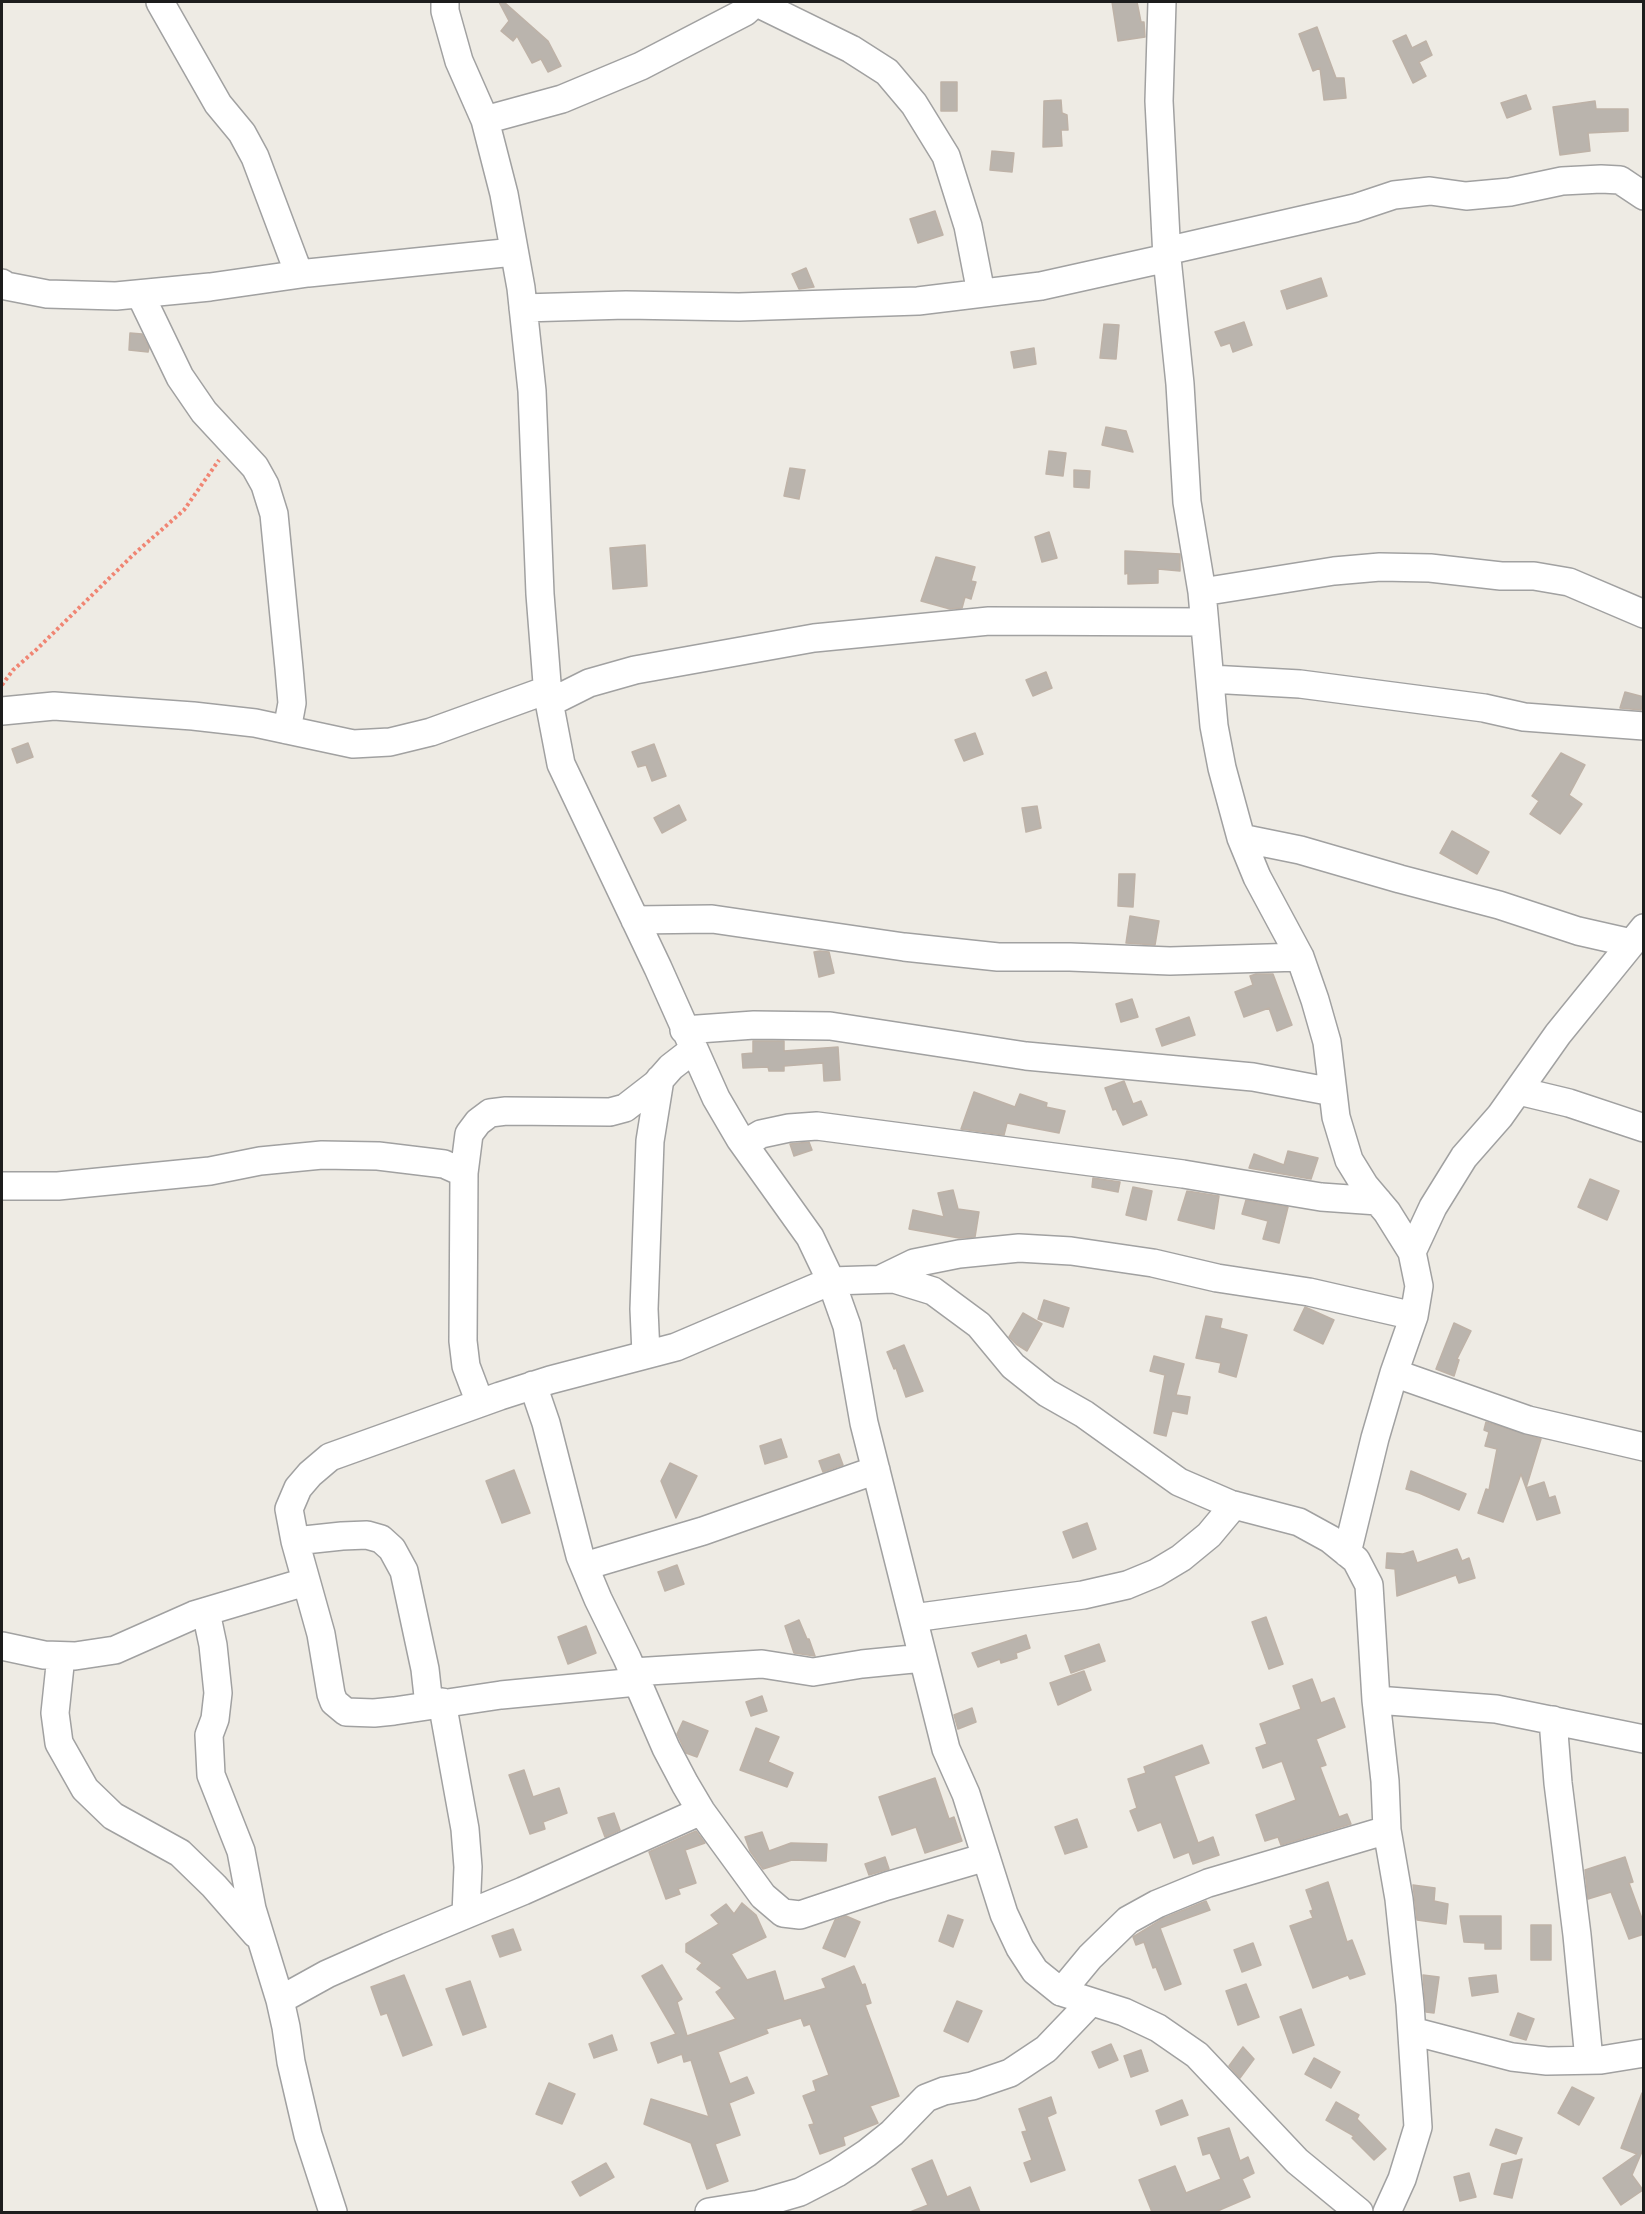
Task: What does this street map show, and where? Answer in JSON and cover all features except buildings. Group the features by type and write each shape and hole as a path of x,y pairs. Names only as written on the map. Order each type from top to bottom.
{"street":[{"path":"160,2 219,104 242,132 255,157 299,274"},
{"path":"446,2 445,11 459,61 485,120 504,194 523,308 532,390 540,594 548,697 561,764 636,921 716,1098 744,1144 810,1237 831,1281 847,1326 864,1423 946,1749 966,1794 1004,1914 1020,1948 1035,1971 1061,1992 1124,2012 1158,2028 1197,2055 1298,2161 1352,2211"},
{"path":"485,120 562,99 642,66 745,12 755,2 851,49 887,72 915,104 946,156 968,226 981,293"},
{"path":"1162,2 1159,101 1166,255 1180,384 1187,502 1202,592 1214,726 1222,768 1241,838 1257,877 1300,957 1327,1042 1336,1117 1349,1160 1365,1186 1387,1212 1412,1252 1419,1286 1414,1316 1375,1438 1347,1553"},
{"path":"523,308 626,305 740,307 906,301 1041,286 1355,208 1394,195 1430,191 1466,196 1510,192 1562,181 1602,179 1620,180 1644,196"},
{"path":"2,283 6,286 47,294 116,296 514,252"},
{"path":"140,294 180,377 204,412 255,467 265,485 274,514 292,703 287,730"},
{"path":"1202,592 1334,571 1380,567 1430,568 1501,576 1534,576 1569,582 1644,614"},
{"path":"2,711 54,706 193,716 255,723 354,744 390,742 431,732 635,670 814,638 989,621 1204,622"},
{"path":"1210,680 1300,684 1484,708 1524,717 1644,726"},
{"path":"1241,838 1300,850 1499,905 1578,931 1637,936"},
{"path":"636,921 712,919 904,947 998,957 1170,960 1300,957"},
{"path":"1412,1252 1433,1206 1464,1157 1519,1091 1558,1034 1637,936"},
{"path":"480,1403 466,1366 463,1341 464,1173 469,1134 478,1122 490,1113 529,1110 610,1112 625,1108 660,1079 671,1067 688,1040 754,1025 830,1026 1026,1056 1253,1077 1333,1092"},
{"path":"646,1354 644,1309 650,1141 660,1079"},
{"path":"1519,1091 1569,1102 1644,1128"},
{"path":"744,1144 761,1134 789,1128 817,1126 1183,1174 1321,1197 1378,1201"},
{"path":"2,1186 58,1186 210,1171 260,1161 322,1155 389,1157 444,1164 464,1173"},
{"path":"881,1279 915,1263 959,1254 1019,1248 1071,1251 1153,1263 1217,1278 1309,1292 1414,1316"},
{"path":"923,1658 813,1672 762,1664 635,1677 374,1713 346,1712 339,1707 331,1694 321,1634 305,1582 289,1509 298,1488 330,1457 533,1385 676,1347 831,1281 894,1279 933,1291 979,1325 1013,1366 1047,1392 1084,1414 1179,1482 1234,1505 1299,1522 1330,1539 1356,1560 1369,1585 1387,1830 1399,1899 1412,2031 1418,2127 1402,2179 1388,2212"},
{"path":"1394,1373 1528,1420 1644,1447"},
{"path":"533,1385 546,1423 553,1457 585,1566 666,1748 701,1811 763,1896 783,1913 800,1915 986,1857"},
{"path":"585,1566 703,1531 876,1470"},
{"path":"913,1618 1083,1595 1127,1585 1156,1573 1181,1558 1209,1535 1234,1505"},
{"path":"295,1541 367,1535 381,1539 392,1550 404,1571 425,1669 436,1703 465,1829 468,1867 466,1914"},
{"path":"2,1646 44,1655 61,1656 115,1650 169,1625 305,1582"},
{"path":"206,1612 213,1645 218,1693 215,1719 209,1735 211,1775 241,1851 252,1909 280,2000 291,2062 308,2135 333,2212"},
{"path":"61,1656 55,1713 59,1743 85,1789 113,1816 180,1853 214,1886 263,1942"},
{"path":"1376,1701 1496,1709 1644,1739"},
{"path":"1553,1720 1589,2060"},
{"path":"280,2000 327,1974 701,1811"},
{"path":"1061,1992 1090,1957 1128,1920 1157,1904 1208,1883 1387,1830"},
{"path":"709,2212 759,2204 800,2192 837,2173 892,2133 926,2098 1010,2073 1046,2049 1091,2002"},
{"path":"1412,2031 1512,2057 1547,2061 1589,2060 1644,2053"}],"path":[{"path":"2,685 13,670 133,555 184,510 231,442"}]}
